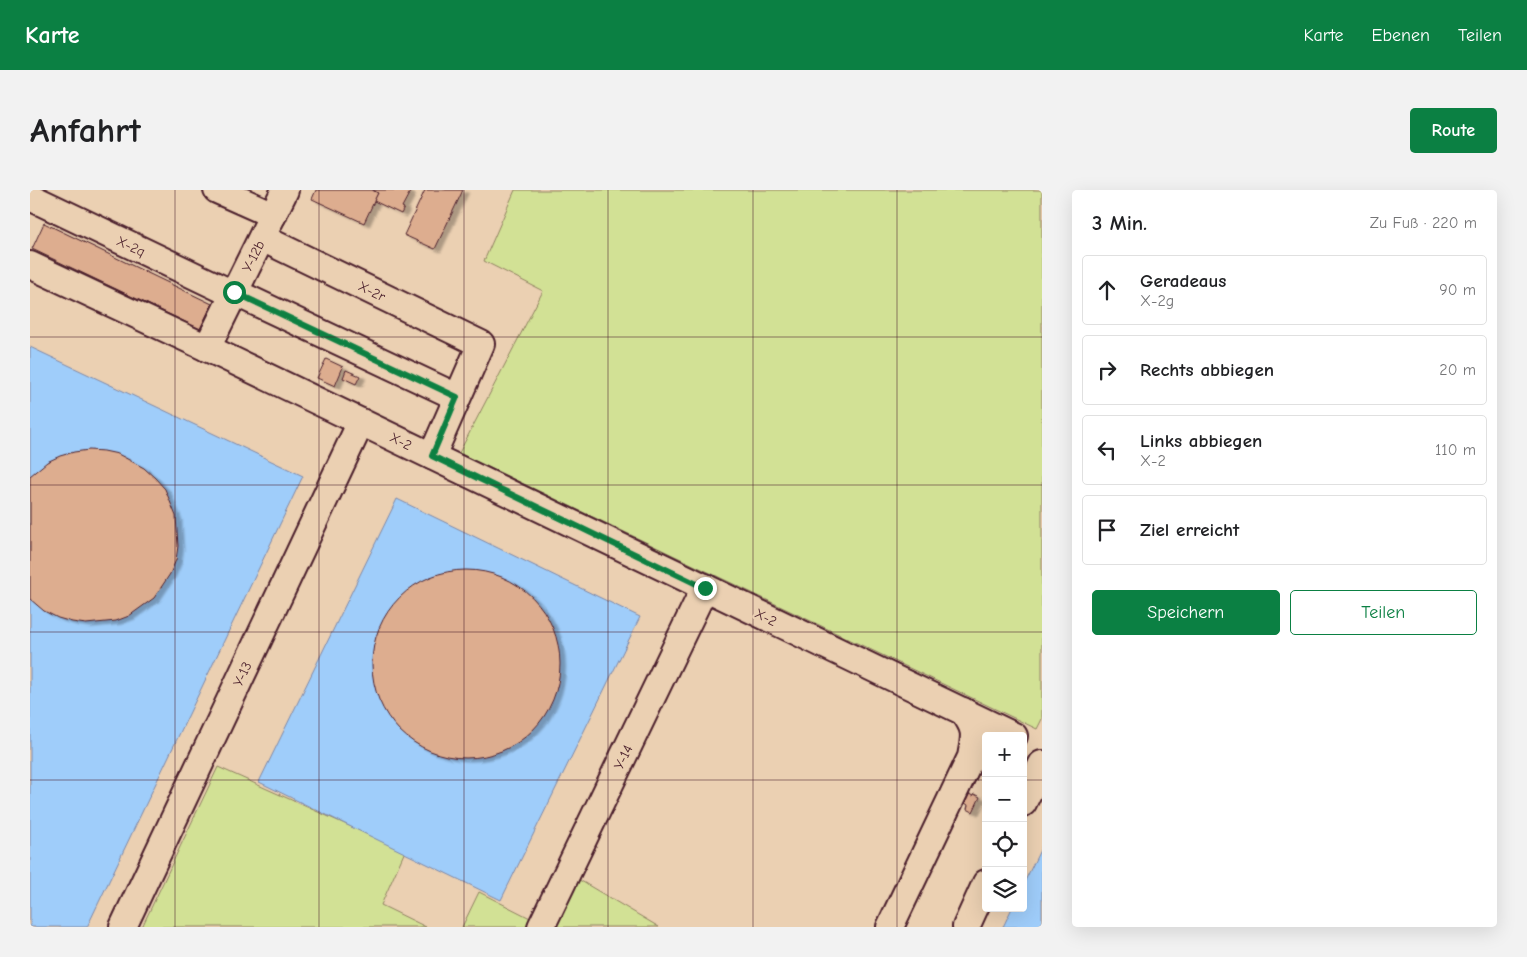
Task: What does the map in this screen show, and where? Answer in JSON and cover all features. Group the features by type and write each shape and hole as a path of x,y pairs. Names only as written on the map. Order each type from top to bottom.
{"street":[{"name":"X-2r","path":"217,190 268,227 481,344 457,397"},
{"name":"Y-12b","path":"207,348 285,190"},
{"name":"X-2q","path":"30,197 61,200 234,293 457,397"},
{"name":"X-2","path":"30,265 207,348 1006,732"},
{"path":"432,456 457,397"},
{"name":"Y-13","path":"123,927 361,422"},
{"name":"Y-14","path":"541,927 705,588"},
{"path":"890,927 971,757 974,738 972,724 963,712"},
{"path":"1027,742 1042,749"},
{"path":"1027,795 1042,764"},
{"path":"966,927 982,892"}],"green space":[{"path":"515,190 1042,190 1042,719 1037,729 459,453 543,291 484,261"},
{"path":"218,767 405,851 381,905 426,927 142,927"},
{"path":"576,878 659,927 462,927 479,892 534,920"}],"water":[{"path":"30,347 303,476 87,927 30,927"},
{"path":"397,499 640,617 501,900 259,782"},
{"path":"1042,846 1042,927 1003,927 1010,912 1027,912 1027,877"}],"building":[{"path":"316,190 372,190 378,193 364,223 312,199"},
{"path":"373,190 406,190 410,192 402,207 404,208 401,214 374,201 378,193"},
{"path":"425,190 463,190 435,249 404,235"},
{"path":"44,223 212,304 200,329 32,249"},
{"path":"326,359 343,367 335,386 317,378"},
{"path":"346,370 360,376 356,384 343,378"},
{"path":"89,450 118,454 144,468 155,478 165,489 176,516 178,546 176,560 170,574 154,598 129,616 116,621 86,624 58,618 44,611 30,599 30,476 47,462 60,456"},
{"path":"457,570 475,570 493,574 510,581 526,591 539,604 553,628 560,655 560,673 553,700 539,724 526,737 510,747 493,754 475,758 457,758 439,754 422,747 406,737 393,724 383,708 376,691 372,673 372,655 376,637 383,620 393,604 406,591 422,581 439,574"},
{"path":"969,794 980,797 973,812 967,809 968,805 965,803"}],"route":[{"path":"234,292 457,397 432,456 705,588"}]}
